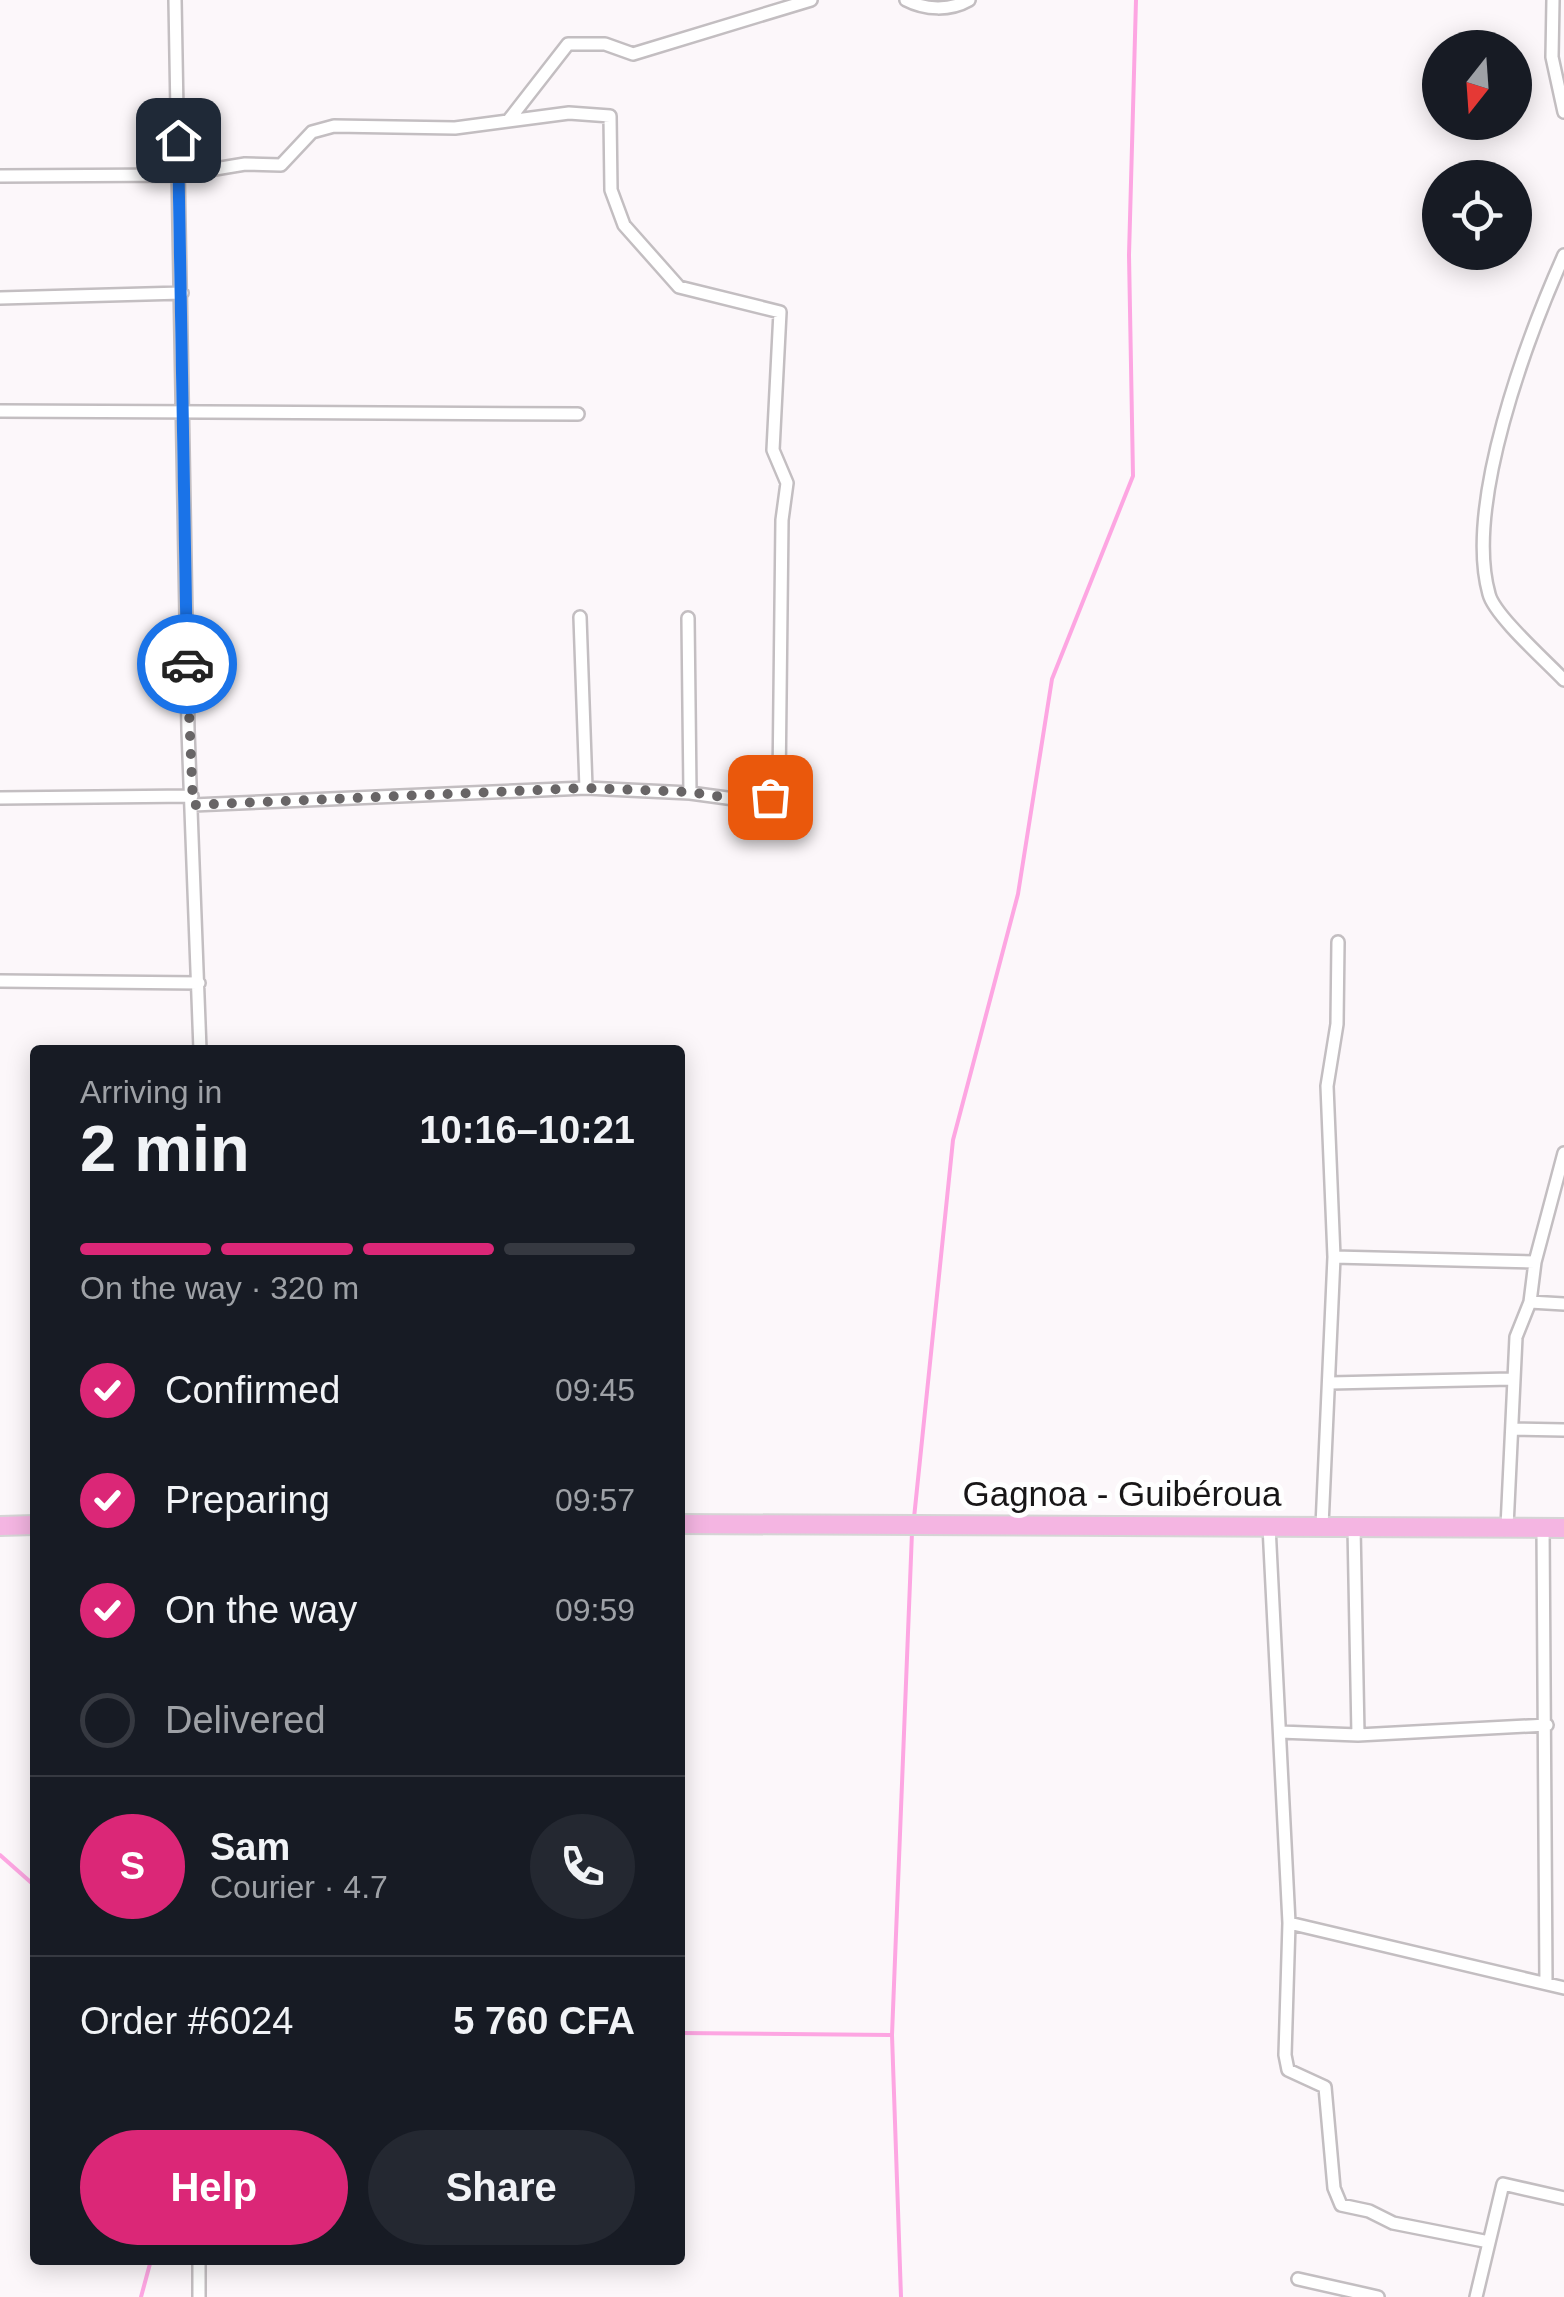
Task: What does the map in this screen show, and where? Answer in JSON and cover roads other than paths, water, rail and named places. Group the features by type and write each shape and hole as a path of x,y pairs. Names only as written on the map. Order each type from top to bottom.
{"main road":[{"name":"Gagnoa - Guibéroua","path":"685,1524 1564,1528"},
{"path":"0,1526 30,1526"}],"street":[{"path":"175,0 200,1045"},
{"path":"508,121 568,44 605,44 633,54 811,0"},
{"path":"906,0 920,8 958,6 970,0"},
{"path":"1553,0 1552,57 1564,112"},
{"path":"0,176 179,176 245,164 281,164 312,132 334,126 455,128 569,112 610,116 611,190 624,225 678,288 780,312 773,450 788,483 782,520 779,785 770,797 749,801 690,792 586,788 193,800 0,798"},
{"path":"1564,255 1540,310 1506,416 1492,472 1484,557 1489,598 1564,680"},
{"path":"0,298 182,294"},
{"path":"0,411 578,414"},
{"path":"580,617 586,788"},
{"path":"688,618 690,792"},
{"path":"1322,1526 1334,1258 1327,1086 1337,1024 1338,942"},
{"path":"0,980 199,983"},
{"path":"1507,1527 1513,1428 1511,1378 1516,1338 1530,1302 1535,1262 1564,1153"},
{"path":"1334,1258 1535,1262"},
{"path":"1530,1302 1564,1304"},
{"path":"1330,1383 1511,1378"},
{"path":"1513,1428 1564,1430"},
{"path":"1269,1526 1290,1924 1285,2055 1288,2070 1325,2087 1334,2188 1340,2205 1370,2210 1393,2224 1489,2242"},
{"path":"1354,1526 1358,1736"},
{"path":"1543,1528 1546,1984"},
{"path":"1280,1732 1358,1736 1546,1725"},
{"path":"1290,1924 1564,1988"},
{"path":"1476,2297 1503,2184 1564,2198"},
{"path":"199,2265 199,2297"},
{"path":"1298,2279 1378,2297"}],"waterway":[{"path":"914,1518 953,1140 1018,894 1052,679 1133,476 1129,255 1136,0"},
{"path":"901,2297 892,2035 912,1532"},
{"path":"0,1855 30,1882"},
{"path":"685,2033 890,2035"},
{"path":"141,2297 150,2265"}]}
